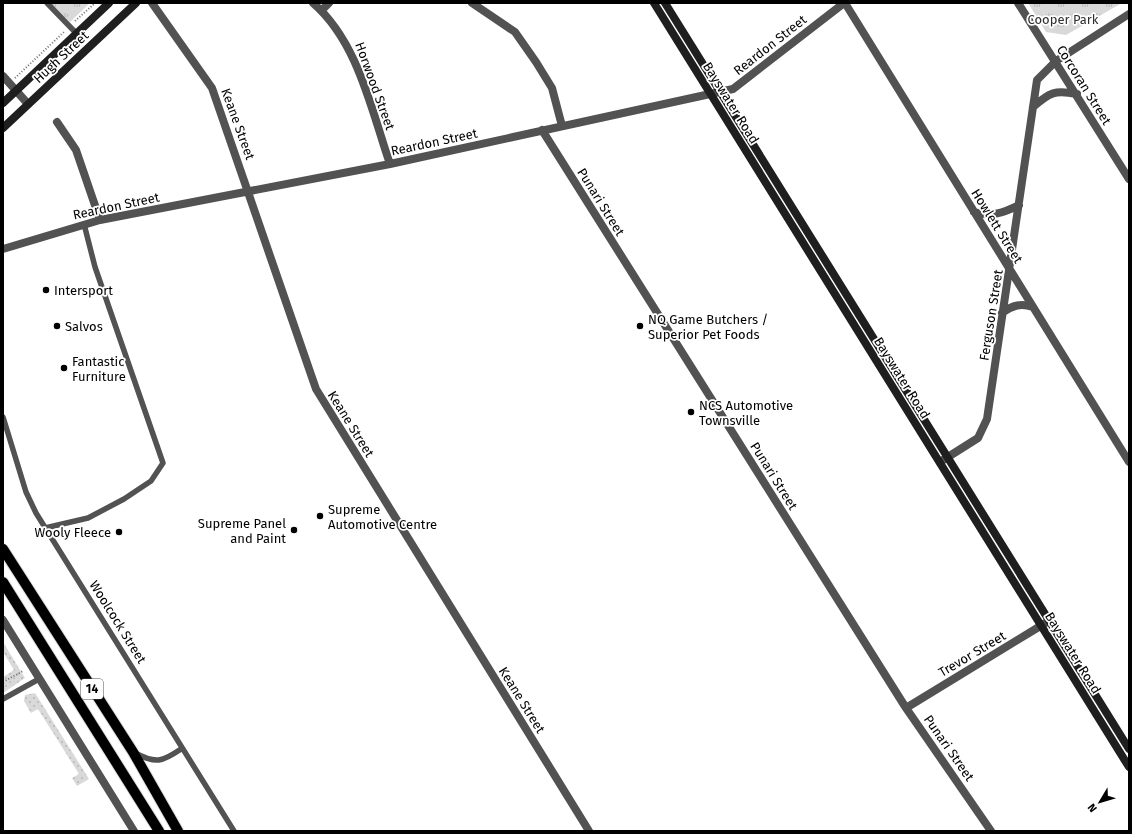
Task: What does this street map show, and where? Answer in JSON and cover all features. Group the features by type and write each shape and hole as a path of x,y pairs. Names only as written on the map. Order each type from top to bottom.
{"main road":[{"name":"Hugh Street","path":"3,103 109,3"},
{"name":"Hugh Street","path":"3,128 136,3"},
{"name":"Bayswater Road","path":"654,3 1128,764"},
{"name":"Bayswater Road","path":"665,3 1129,749"},
{"name":"14","path":"3,549 133,752 178,831"},
{"name":"14","path":"3,582 158,831"}],"street":[{"name":"Keane Street","path":"152,3 212,88 249,191 316,389 589,831"},
{"name":"Horwood Street","path":"314,3 322,10 343,37 352,55 390,164"},
{"path":"322,10 329,3"},
{"path":"472,3 515,32 552,88 562,126"},
{"name":"Reardon Street","path":"3,249 100,220 390,164 733,89 844,3"},
{"name":"Howlett Street","path":"844,3 1129,462"},
{"name":"Corcoran Street","path":"1018,3 1077,94 1129,179"},
{"name":"Ferguson Street","path":"940,462 972,443 984,427 987,419 1037,80 1056,61 1129,14"},
{"path":"3,76 28,104"},
{"path":"1033,107 1045,97 1060,91 1077,94"},
{"path":"57,122 76,150 100,220"},
{"name":"Punari Street","path":"542,130 906,708 991,831"},
{"path":"974,212 985,216 1001,214 1019,204"},
{"path":"1002,313 1012,306 1024,304 1033,307"},
{"path":"3,620 134,831"},
{"name":"Trevor Street","path":"906,708 1049,621"}],"lane":[{"path":"47,3 77,34"},
{"path":"44,528 88,518 124,499 151,482 163,463 95,267 84,224"},
{"name":"Woolcock Street","path":"3,416 26,492 44,528 233,831"},
{"path":"3,700 39,679"},
{"path":"133,752 148,760 157,761 171,756 181,748"}],"path":[{"path":"10,83 94,3"},
{"path":"3,682 23,670 32,684"}],"green space":[{"path":"50,3 90,3 70,22"},
{"name":"Cooper Park","path":"1028,3 1122,3 1066,35 1046,32"},
{"path":"3,642 25,678 3,693 3,677 14,670 3,652"},
{"path":"35,693 89,779 77,786 72,778 79,774 38,709 31,713 24,701 25,695"}],"place":[{"name":"Intersport","path":"46,290"},
{"name":"Salvos","path":"57,326"},
{"name":"NQ Game Butchers / Superior Pet Foods","path":"640,326"},
{"name":"Fantastic Furniture","path":"64,368"},
{"name":"NCS Automotive Townsville","path":"691,412"},
{"name":"Supreme Automotive Centre","path":"320,516"},
{"name":"Supreme Panel and Paint","path":"294,530"},
{"name":"Wooly Fleece","path":"119,532"}]}
